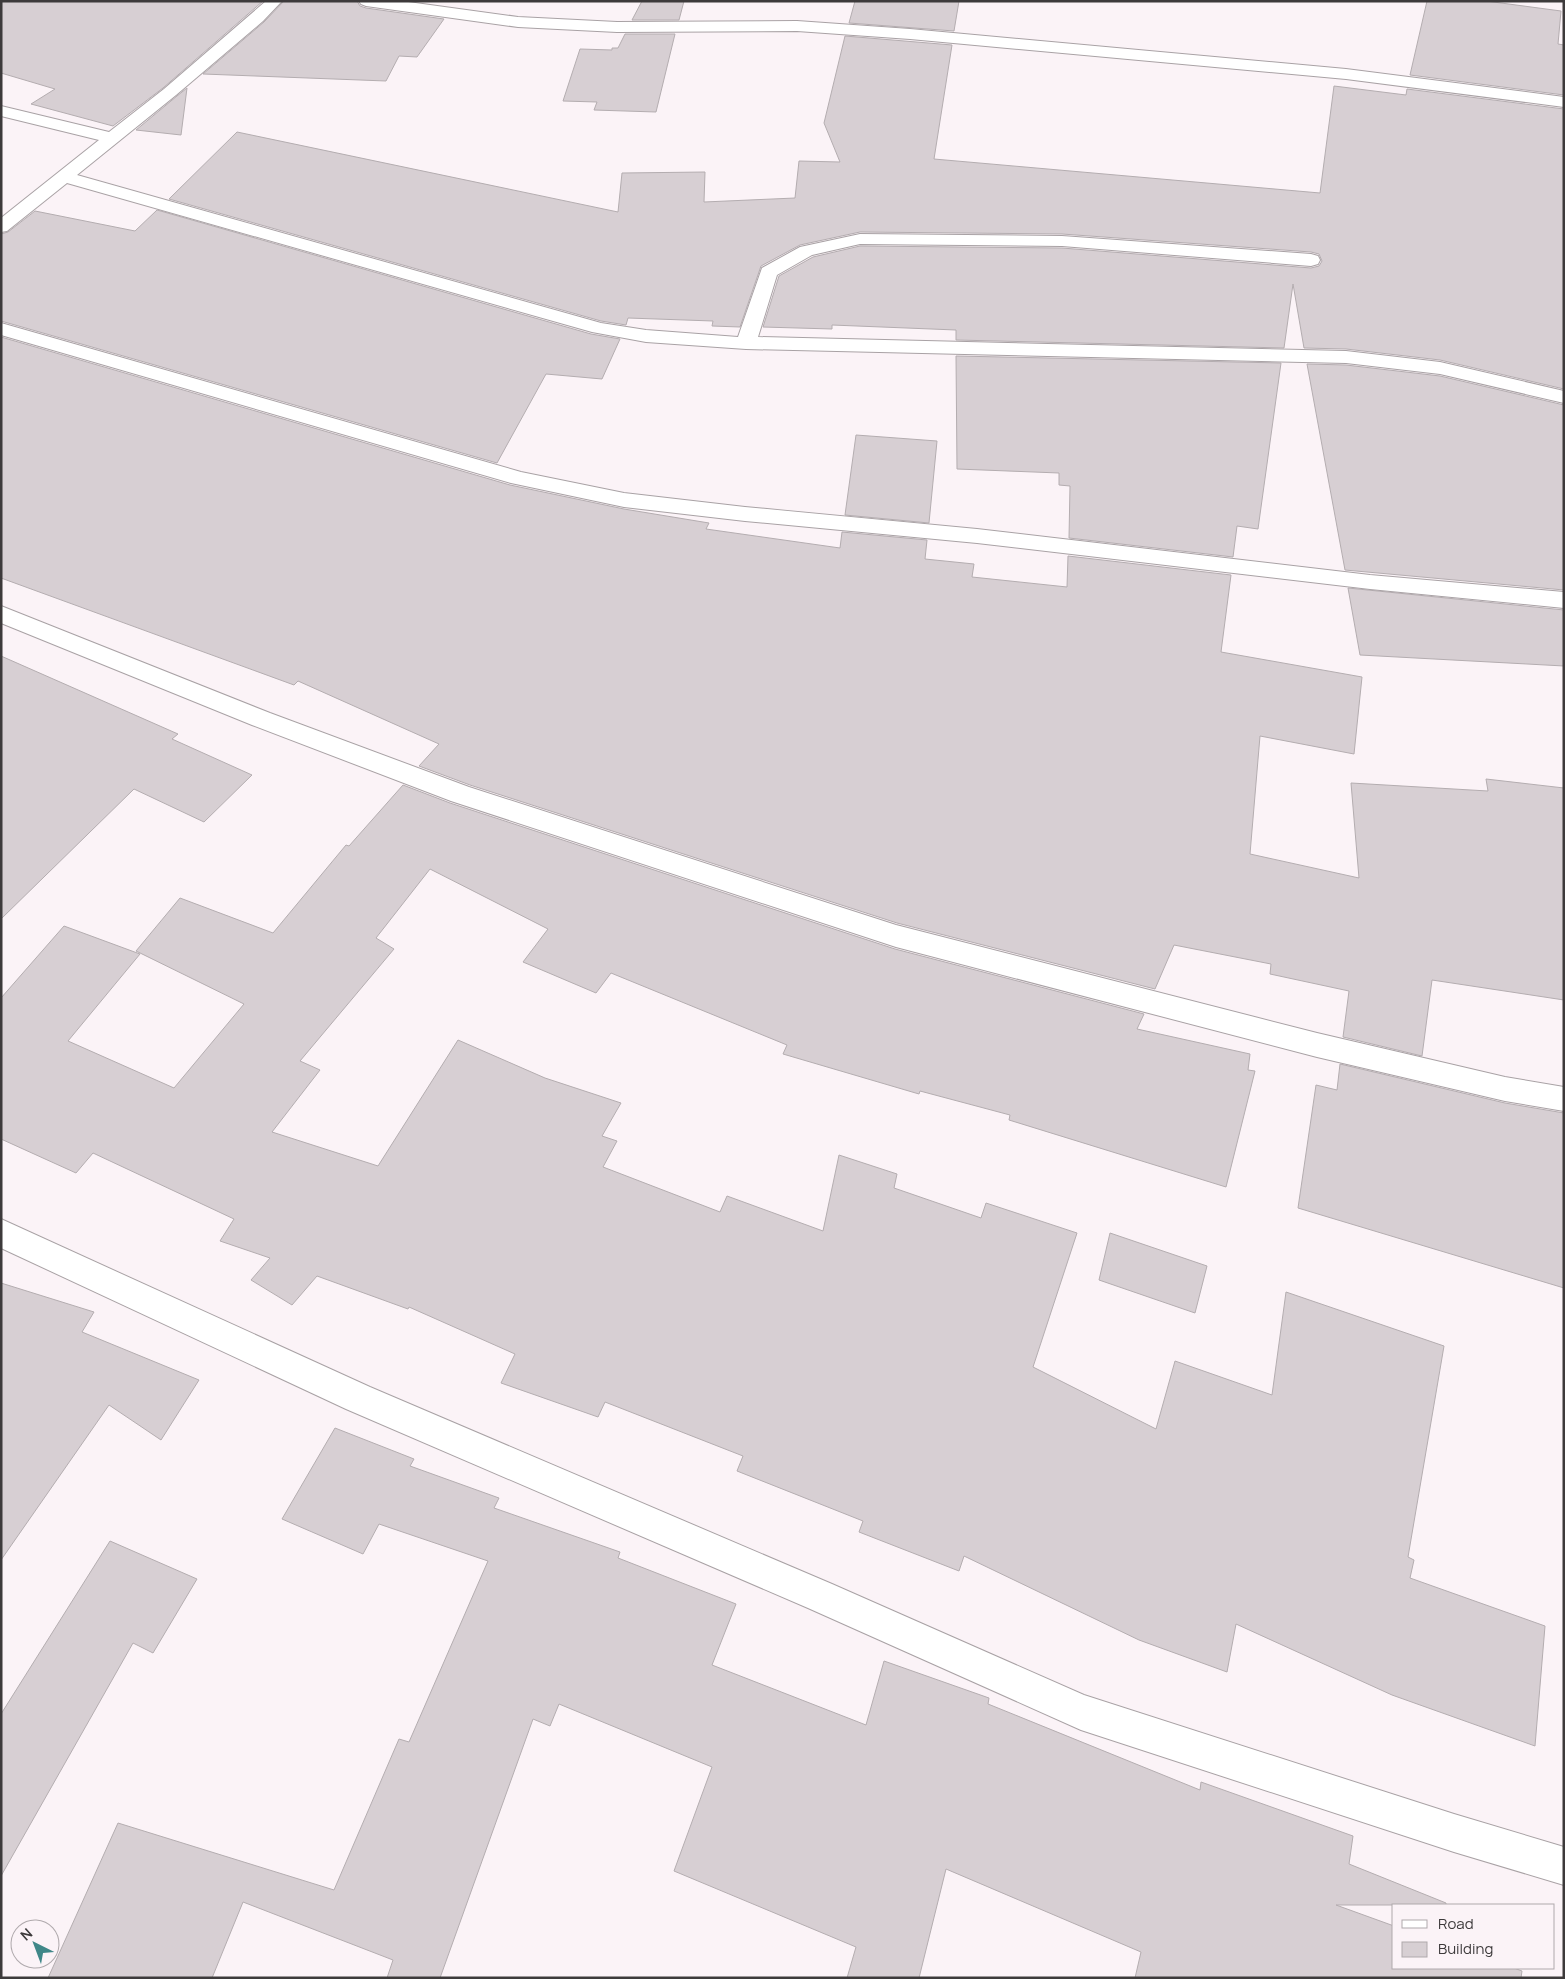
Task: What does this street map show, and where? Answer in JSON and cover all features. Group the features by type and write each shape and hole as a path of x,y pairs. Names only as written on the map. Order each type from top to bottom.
{"street":[{"path":"1,227 185,79 275,1"},
{"path":"366,1 518,22 617,27 797,26 910,34 1346,74 1564,102"},
{"path":"1,110 112,138"},
{"path":"64,177 599,328 646,336 746,343 1346,357 1440,368 1564,397"},
{"path":"746,343 769,272 806,251 860,239 1062,241 1311,260"},
{"path":"1,329 509,476 624,500 746,514 977,536 1370,582 1564,600"},
{"path":"1,614 261,719 460,794 896,936 1317,1045 1505,1089 1564,1099"},
{"path":"1,1233 358,1398 820,1596 1081,1712 1454,1833 1564,1866"}],"building":[{"path":"1,1 263,1 163,88 113,126 31,104 55,89 1,73"},
{"path":"284,1 357,1 360,6 366,8 444,19 417,57 399,56 386,81 203,74 264,22"},
{"path":"642,1 684,1 679,20 632,20"},
{"path":"855,1 959,1 954,31 849,23"},
{"path":"1427,1 1486,1 1561,11 1558,44 1564,45 1564,95 1410,75"},
{"path":"625,34 675,34 656,112 594,110 597,102 563,101 580,49 612,50 612,48 618,48"},
{"path":"845,36 952,45 934,159 1320,193 1334,86 1406,95 1407,89 1564,109 1564,389 1440,360 1346,349 1304,348 1293,284 1284,348 956,340 956,330 832,325 832,329 763,327 779,276 813,257 860,246 1062,248 1311,268 1319,266 1322,261 1319,254 1311,252 1062,234 860,232 800,245 761,266 740,327 712,326 713,321 628,318 626,325 601,321 169,199 237,132 618,212 622,173 705,172 704,202 795,198 799,161 840,162 824,123"},
{"path":"187,88 181,135 136,130 177,96"},
{"path":"157,210 591,334 620,339 602,379 546,374 497,463 1,321 1,234 8,232 35,211 135,231"},
{"path":"1,337 510,485 624,509 709,523 706,529 840,548 842,532 927,540 925,559 974,564 972,577 1067,587 1068,556 1231,575 1221,652 1362,677 1354,754 1260,736 1250,854 1359,878 1351,783 1488,791 1486,779 1564,788 1564,1000 1432,980 1422,1056 1343,1037 1349,991 1270,974 1271,964 1174,945 1155,989 897,923 470,785 419,766 439,744 298,681 294,685 1,578"},
{"path":"956,356 1281,363 1258,529 1237,526 1233,557 1069,538 1070,486 1059,485 1059,473 957,469"},
{"path":"1307,364 1346,365 1440,376 1564,405 1564,590 1345,570"},
{"path":"856,435 937,441 929,523 845,515"},
{"path":"1348,588 1564,610 1564,666 1360,655"},
{"path":"1,656 178,734 172,739 252,775 204,822 134,789 1,919"},
{"path":"403,785 450,803 895,949 1144,1014 1137,1029 1250,1054 1248,1070 1255,1071 1226,1187 1009,1120 1010,1115 920,1091 919,1094 783,1054 787,1045 611,973 596,993 523,962 548,929 430,869 376,938 394,949 300,1061 320,1070 272,1132 378,1166 458,1040 545,1078 621,1103 602,1136 617,1141 603,1167 720,1212 727,1196 823,1231 839,1155 897,1174 894,1188 981,1218 986,1203 1077,1233 1033,1367 1156,1429 1175,1361 1272,1395 1286,1292 1444,1346 1408,1557 1414,1560 1410,1578 1545,1626 1535,1746 1392,1695 1236,1624 1227,1672 1139,1640 964,1556 959,1571 859,1532 863,1521 737,1471 743,1456 605,1402 598,1417 501,1383 515,1354 409,1307 408,1309 317,1276 292,1305 251,1280 270,1258 220,1241 234,1219 93,1153 76,1173 1,1139 1,998 64,926 140,954 68,1041 174,1088 244,1004 136,951 180,898 273,933 346,845 349,846"},
{"path":"1340,1064 1505,1103 1564,1113 1564,1288 1298,1208 1316,1085 1337,1090"},
{"path":"1110,1233 1207,1266 1195,1313 1099,1280"},
{"path":"1,1283 94,1312 82,1332 199,1380 161,1440 109,1405 1,1560"},
{"path":"335,1428 414,1459 410,1466 499,1498 494,1508 620,1552 618,1558 736,1604 712,1665 866,1725 884,1661 989,1698 988,1704 1200,1790 1201,1782 1353,1836 1349,1864 1446,1903 1336,1905 1392,1925 1392,1969 1517,1969 1522,1971 1521,1978 1135,1978 1141,1952 946,1869 919,1978 847,1978 856,1947 674,1871 712,1767 559,1704 550,1726 533,1719 440,1978 387,1978 393,1960 243,1902 212,1978 48,1978 52,1969 60,1969 60,1951 118,1823 334,1890 399,1739 409,1742 488,1561 379,1524 363,1554 282,1519"},
{"path":"110,1541 197,1579 153,1653 133,1643 1,1876 1,1714"}]}
